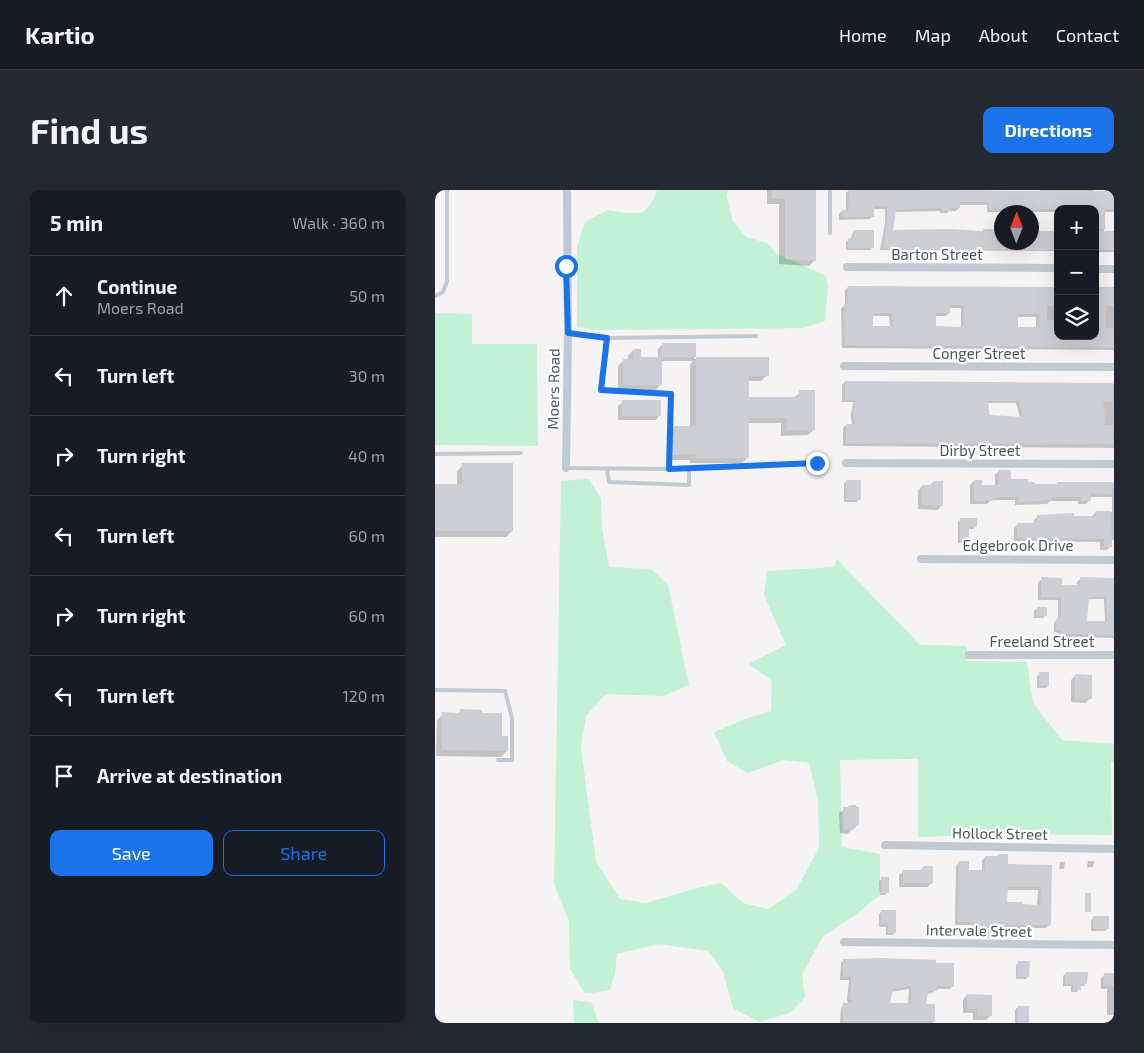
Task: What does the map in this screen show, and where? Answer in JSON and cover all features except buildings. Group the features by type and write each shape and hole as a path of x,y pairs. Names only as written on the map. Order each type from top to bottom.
{"street":[{"name":"Moers Road","path":"566,468 568,333 567,190"},
{"name":"Barton Street","path":"847,267 1054,268"},
{"path":"1099,268 1114,269"},
{"name":"Conger Street","path":"844,366 1114,367"},
{"name":"Dirby Street","path":"846,463 1114,464"},
{"name":"Edgebrook Drive","path":"921,559 1114,560"},
{"name":"Freeland Street","path":"969,654 1114,655"},
{"name":"Hollock Street","path":"885,845 1114,849"},
{"name":"Intervale Street","path":"844,942 1114,944"}],"lane":[{"path":"435,296 443,292 447,281 447,190"},
{"path":"830,190 830,233"},
{"path":"568,333 607,338 756,336"},
{"path":"607,338 601,390 671,394 669,469"},
{"path":"435,454 521,453"},
{"path":"566,468 669,469 817,463"},
{"path":"607,469 609,482 689,485 689,468"},
{"path":"435,690 505,691 512,718 513,760 498,760"}],"green space":[{"path":"657,190 728,190 727,196 732,220 746,237 767,243 776,253 826,276 828,286 825,321 803,328 597,330 577,327 577,247 585,222 608,210 643,213 654,199"},
{"path":"435,313 472,314 472,344 537,344 538,446 435,445"},
{"path":"589,479 601,499 602,528 609,567 651,569 668,585 689,685 664,696 606,694 586,716 581,747 596,862 620,899 646,903 721,883 743,903 768,909 796,890 819,848 818,801 809,763 784,760 748,773 727,761 714,732 771,711 772,681 749,664 786,645 764,595 767,571 834,567 837,559 920,645 967,646 966,661 1027,662 1033,703 1062,740 1114,744 1114,762 1111,762 1112,835 1002,834 918,837 918,759 840,760 842,847 880,854 880,895 855,915 823,936 802,975 805,997 790,1013 759,1022 733,1008 723,971 708,951 659,944 617,954 610,990 585,994 570,968 569,921 554,884 561,481"},
{"path":"573,1000 591,1002 599,1023 574,1023"}],"route":[{"path":"566,266 568,333 607,338 601,390 671,394 669,469 817,463"}]}
